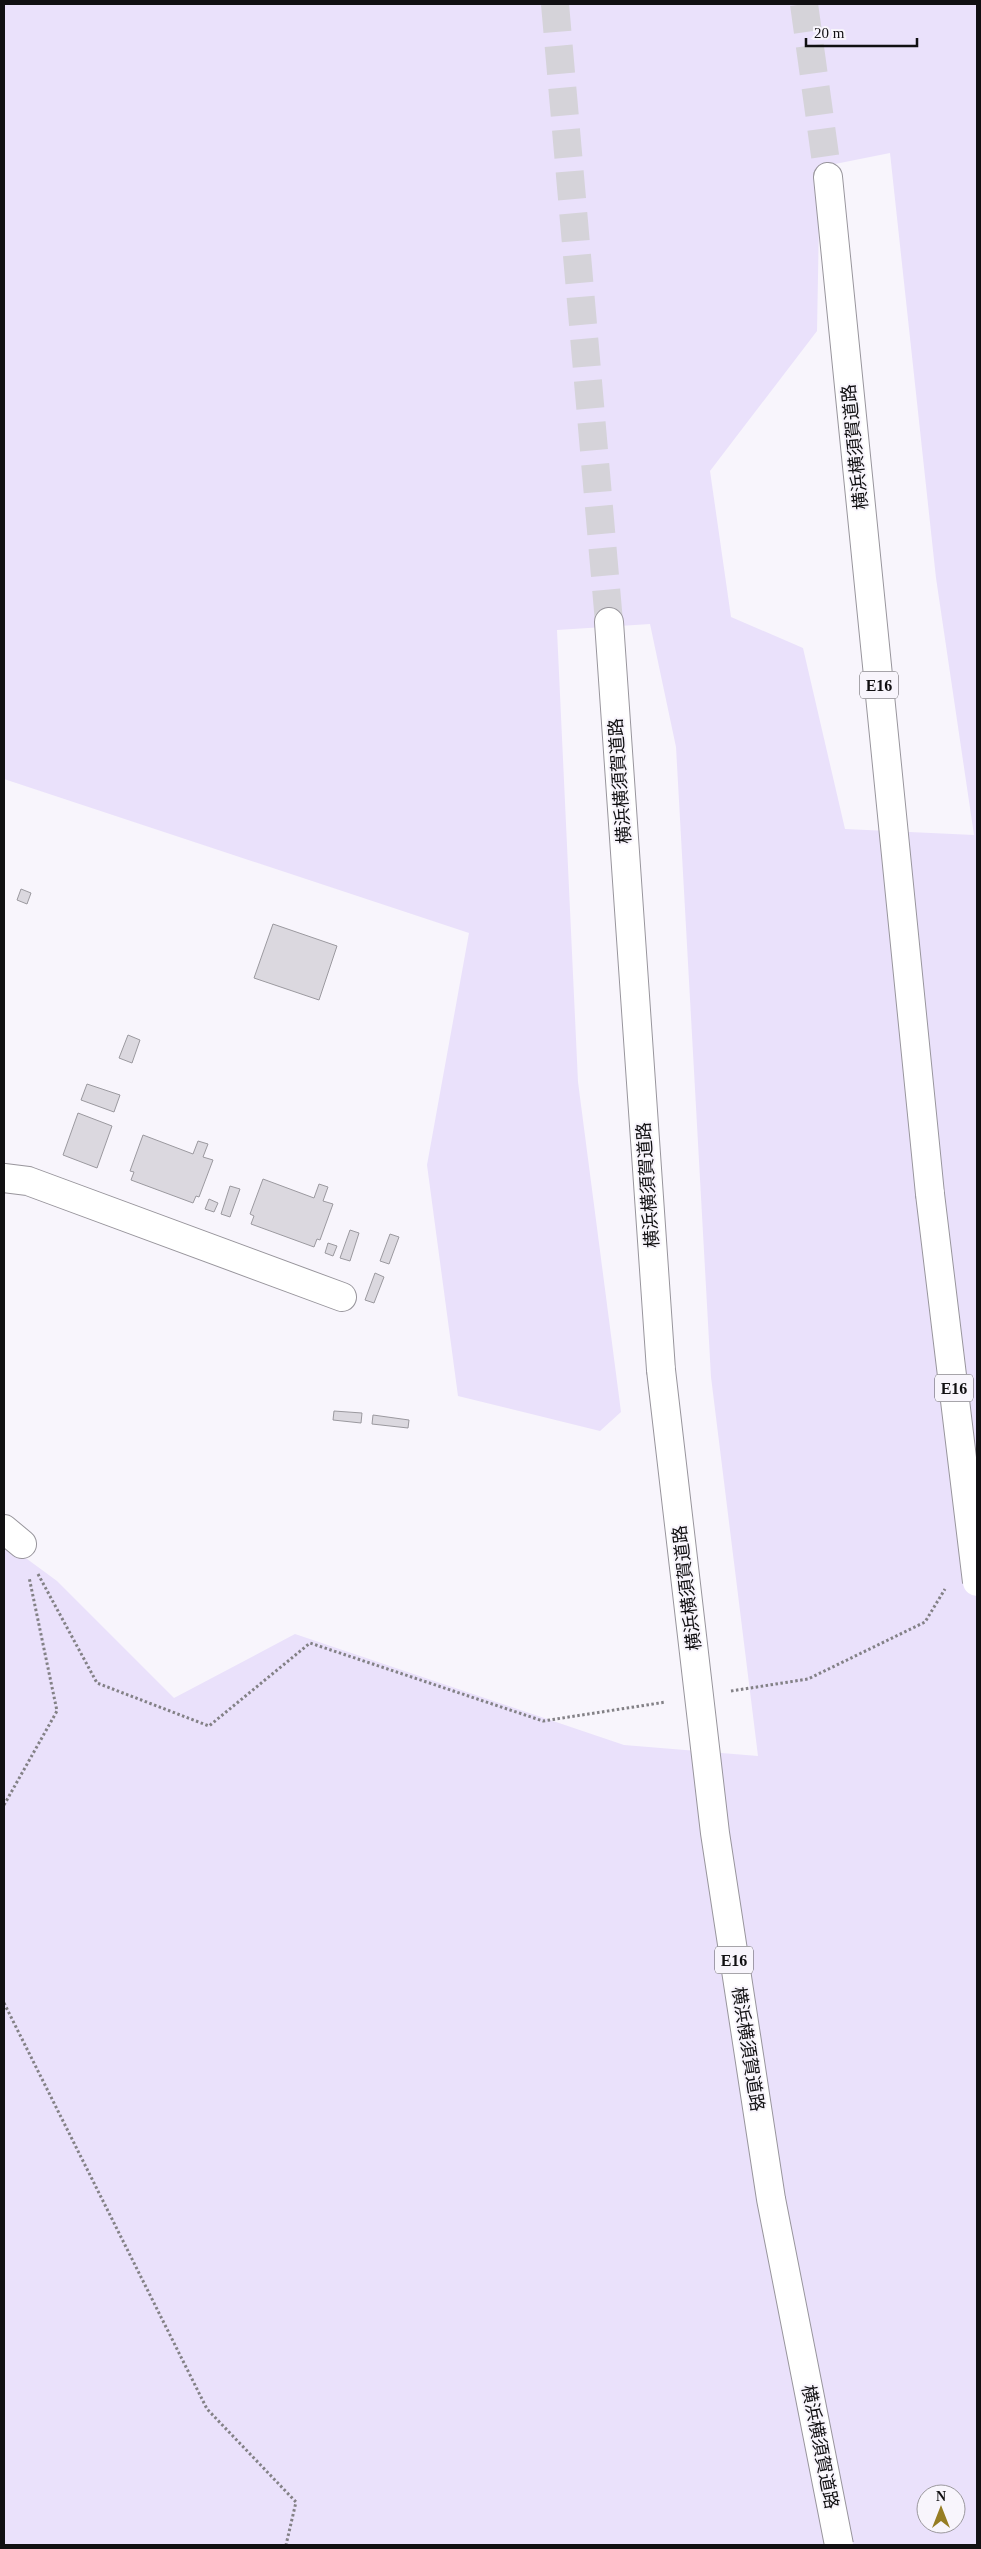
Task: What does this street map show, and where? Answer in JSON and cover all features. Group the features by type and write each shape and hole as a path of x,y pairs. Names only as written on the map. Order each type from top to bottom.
{"main road":[{"name":"横浜横須賀道路","path":"828,177 930,1194 977,1582"},
{"name":"横浜横須賀道路","path":"608,622 661,1370 718,1852 771,2199 839,2545"},
{"path":"4,1178 28,1181 342,1297"}],"path":[{"path":"13,1537 97,1683 209,1726 310,1643 543,1721 670,1701"},
{"path":"4,1805 56,1711 13,1537"},
{"path":"729,1692 808,1679 925,1622 949,1583"},
{"path":"4,2003 207,2409 296,2502 286,2545"}],"shaded area":[{"path":"4,4 977,4 977,2545 4,2545 4,1542 57,1581 174,1698 295,1634 624,1745 758,1756 711,1377 676,747 650,624 557,630 578,1082 621,1412 600,1431 458,1396 427,1165 469,933 4,779","holes":["890,153 936,578 974,835 845,829 803,648 731,617 710,471 817,331 820,167"]}],"building":[{"path":"21,889 31,893 27,904 17,900"},
{"path":"273,924 337,946 319,1000 254,978"},
{"path":"128,1035 140,1040 132,1063 119,1058"},
{"path":"87,1084 120,1095 114,1112 81,1100"},
{"path":"78,1113 112,1126 97,1168 63,1155"},
{"path":"143,1135 193,1154 198,1141 208,1144 203,1157 213,1160 199,1197 196,1196 193,1203 131,1180 134,1172 130,1171"},
{"path":"263,1179 314,1198 319,1184 328,1187 323,1201 333,1204 320,1240 317,1239 314,1247 251,1224 254,1216 250,1214"},
{"path":"230,1186 240,1189 230,1217 221,1214"},
{"path":"209,1199 218,1203 214,1212 205,1209"},
{"path":"350,1230 359,1233 350,1261 340,1258"},
{"path":"390,1234 399,1237 389,1264 380,1261"},
{"path":"328,1243 337,1246 333,1256 325,1253"},
{"path":"375,1273 384,1277 374,1303 365,1300"},
{"path":"334,1411 362,1413 361,1423 333,1420"},
{"path":"373,1415 409,1420 408,1428 372,1424"}],"tunnel":[{"path":"555,4 609,622"},
{"path":"804,4 828,177"}]}
